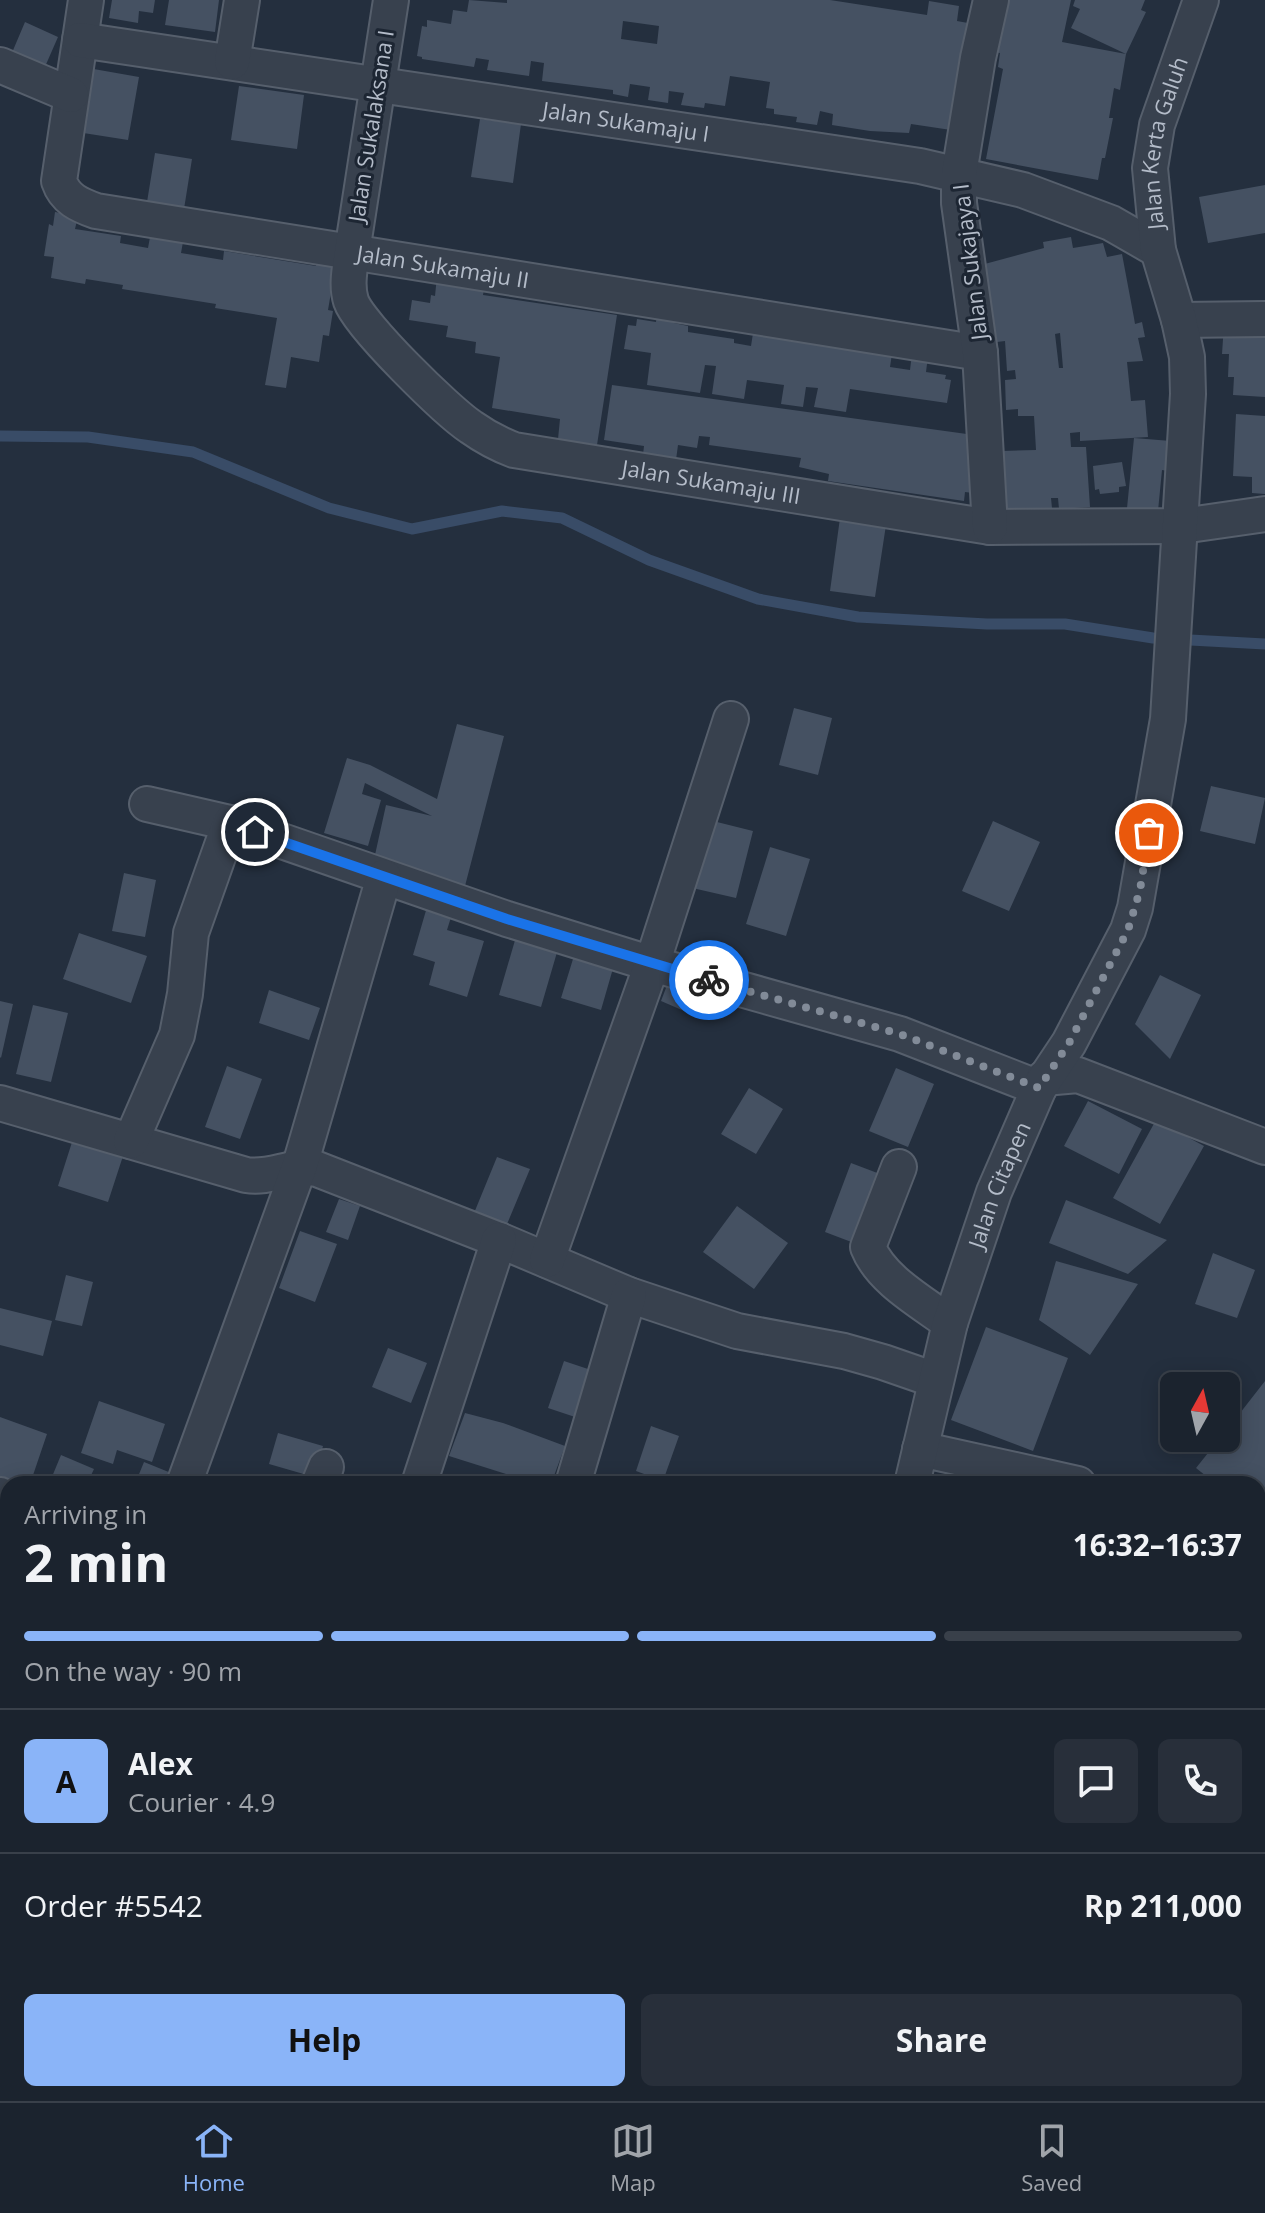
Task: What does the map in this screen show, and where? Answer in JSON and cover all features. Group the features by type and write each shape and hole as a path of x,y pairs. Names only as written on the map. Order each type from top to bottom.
{"street":[{"name":"Jalan Sukamaju II","path":"86,0 59,181 70,199 84,207 980,353"},
{"path":"232,62 242,0"},
{"name":"Jalan Sukalaksana I","path":"352,252 391,0"},
{"name":"Jalan Sukajaya I","path":"988,0 959,174 959,203 980,353 990,527"},
{"name":"Jalan Kerta Galuh","path":"1182,526 1187,357 1158,250 1150,189 1152,143 1201,0"},
{"name":"Jalan Sukamaju I","path":"80,40 378,83 959,174 1023,190 1097,217 1158,250"},
{"path":"0,65 71,95"},
{"name":"Jalan Sukamaju III","path":"352,252 348,282 351,303 362,318 418,379 467,425 495,443 514,450 990,527 1182,526 1265,514"},
{"path":"1179,320 1265,319"},
{"name":"Jalan Citapen","path":"914,1476 950,1323 994,1192 1041,1083 1069,1043 1125,938 1135,908 1168,719 1182,526"},
{"path":"547,1260 652,964 731,719"},
{"path":"147,804 230,823 507,919 652,964 900,1034 1041,1083 1078,1075 1265,1147"},
{"path":"131,1141 177,1035 191,933 230,823"},
{"path":"187,1476 300,1165 384,877"},
{"path":"0,1103 254,1176 300,1165 331,1174 629,1295 737,1331 844,1351 935,1380"},
{"path":"899,1167 868,1247 874,1261 884,1272 950,1323"},
{"path":"422,1476 499,1240"},
{"path":"575,1476 629,1295"},
{"path":"920,1449 1042,1476"}],"building":[{"path":"112,0 155,0 153,13 139,11 138,23 109,18"},
{"path":"169,0 219,0 215,32 165,25"},
{"path":"469,0 507,3 507,0 830,0 927,15 929,1 959,6 957,21 968,23 951,130 911,124 909,133 832,125 833,114 820,111 817,125 796,122 797,117 774,114 774,109 766,108 770,82 730,76 725,106 705,103 704,108 681,105 684,93 669,91 668,103 648,100 650,87 630,84 628,97 613,94 613,90 542,81 544,63 531,61 529,76 487,70 489,60 476,58 474,67 417,56 422,26 427,27 427,20 451,24 453,10 467,12","holes":["623,21 659,26 657,44 621,39"]},
{"path":"1008,0 1071,0 1062,42 1126,54 1120,90 1114,88 1109,118 1113,118 1098,180 986,159 1003,69 998,67 1000,53 993,52 997,30 1002,31"},
{"path":"1075,0 1145,0 1141,10 1146,12 1126,54 1071,28 1080,9 1073,6"},
{"path":"25,22 58,37 44,69 11,55"},
{"path":"88,68 139,77 128,140 77,132"},
{"path":"239,86 304,95 297,149 231,140"},
{"path":"480,119 521,124 513,183 471,177"},
{"path":"155,153 192,159 184,209 147,202"},
{"path":"1265,185 1265,233 1208,243 1199,197"},
{"path":"55,212 78,216 75,229 121,236 120,243 148,248 152,226 185,231 181,253 223,260 224,251 316,266 318,254 337,257 328,310 333,311 329,336 323,335 319,362 291,357 286,388 265,385 277,318 215,308 216,304 122,289 123,285 86,279 85,284 51,278 54,257 44,256 49,224 53,226"},
{"path":"1071,237 1073,248 1103,243 1107,257 1122,254 1135,324 1142,322 1145,337 1138,338 1143,361 1127,362 1131,401 1145,400 1148,437 1080,441 1080,432 1070,433 1071,447 1086,447 1090,507 1059,509 1058,498 1051,498 1052,508 1006,511 1002,451 1036,450 1034,416 1018,416 1018,409 1006,410 1005,380 1016,379 1015,370 1007,371 1005,341 997,342 981,265 1044,248 1043,242","holes":["1060,333 1063,368 1059,368 1055,334"]},
{"path":"437,276 485,283 483,295 617,315 597,445 558,439 560,419 492,408 500,357 475,353 476,342 446,337 448,326 409,320 412,300 430,303 431,295 435,296"},
{"path":"657,309 675,312 674,323 688,326 688,332 734,339 734,343 751,346 754,327 893,347 890,367 910,370 912,354 928,356 926,372 946,375 945,379 951,380 947,403 850,389 846,412 814,407 818,388 806,387 803,407 781,404 784,385 747,380 744,399 712,394 716,366 705,365 700,393 647,385 651,353 624,349 628,325 636,326 637,319 656,322"},
{"path":"1224,324 1265,327 1265,397 1233,395 1234,377 1228,377 1229,354 1222,354"},
{"path":"612,385 974,435 973,493 965,492 964,501 828,481 829,474 799,467 801,458 709,445 710,437 699,436 697,448 678,445 676,460 643,455 644,446 604,440"},
{"path":"1236,414 1265,416 1265,494 1252,493 1252,477 1233,476"},
{"path":"1134,438 1171,441 1168,471 1162,470 1158,511 1127,508"},
{"path":"1122,462 1126,486 1119,487 1119,492 1100,494 1099,489 1095,490 1093,466"},
{"path":"840,518 886,525 875,597 830,591"},
{"path":"794,708 832,718 818,775 779,765"},
{"path":"457,724 504,736 465,886 373,864 386,805 432,816 365,783 362,794 381,800 368,846 324,833 347,758 370,765 437,799"},
{"path":"1211,786 1265,798 1255,844 1200,831"},
{"path":"705,819 753,831 736,898 688,887"},
{"path":"993,821 1040,842 1009,911 962,891"},
{"path":"770,847 810,859 786,936 746,924"},
{"path":"124,873 156,880 145,937 112,931"},
{"path":"427,907 452,914 447,930 484,941 467,997 429,985 435,962 413,955"},
{"path":"518,930 560,942 541,1007 499,995"},
{"path":"79,933 147,956 131,1003 63,979"},
{"path":"577,946 616,958 601,1010 561,998"},
{"path":"1160,975 1201,995 1170,1059 1135,1024"},
{"path":"669,980 707,996 698,1017 661,1001"},
{"path":"269,990 320,1008 309,1040 259,1023"},
{"path":"0,1001 13,1004 1,1058 0,1057"},
{"path":"33,1005 68,1013 51,1082 16,1074"},
{"path":"227,1066 262,1079 240,1139 205,1127"},
{"path":"896,1068 934,1084 908,1147 869,1131"},
{"path":"749,1088 783,1109 756,1154 721,1134"},
{"path":"1088,1101 1142,1129 1119,1174 1064,1146"},
{"path":"1156,1120 1204,1146 1160,1224 1113,1198"},
{"path":"73,1139 123,1156 108,1202 58,1186"},
{"path":"497,1157 530,1169 505,1229 472,1218"},
{"path":"851,1163 880,1174 854,1243 825,1232"},
{"path":"339,1199 360,1206 348,1240 326,1232"},
{"path":"1066,1200 1167,1240 1128,1274 1049,1243"},
{"path":"737,1206 788,1243 754,1289 703,1252"},
{"path":"300,1231 337,1244 315,1302 279,1288"},
{"path":"1213,1253 1255,1270 1237,1318 1195,1304"},
{"path":"1056,1261 1138,1284 1090,1355 1039,1320"},
{"path":"66,1275 93,1282 82,1326 55,1320"},
{"path":"0,1308 52,1321 43,1356 0,1345"},
{"path":"986,1327 1068,1358 1033,1451 951,1420"},
{"path":"388,1348 427,1363 411,1403 372,1387"},
{"path":"564,1361 597,1372 581,1419 548,1408"},
{"path":"1265,1381 1265,1476 1206,1476 1196,1468 1209,1452 1240,1452 1240,1413"},
{"path":"99,1401 165,1424 152,1462 117,1450 113,1464 81,1453"},
{"path":"465,1413 503,1423 565,1446 554,1476 513,1476 449,1456"},
{"path":"0,1417 47,1434 33,1476 0,1476"},
{"path":"651,1426 679,1436 665,1476 650,1476 636,1471"},
{"path":"278,1433 323,1446 314,1476 269,1464"},
{"path":"61,1455 94,1469 91,1476 52,1476"},
{"path":"952,1457 1003,1476 951,1476"},
{"path":"144,1462 179,1476 138,1476"}],"waterway":[{"path":"0,436 88,437 193,452 329,508 412,529 502,511 562,518 649,560 758,599 858,617 987,624 1065,624 1153,638 1265,644"}],"way so far":[{"path":"709,980 900,1034 1039,1088 1069,1043 1128,930 1140,890 1149,833"}],"route":[{"path":"255,832 507,919 709,980"}]}
